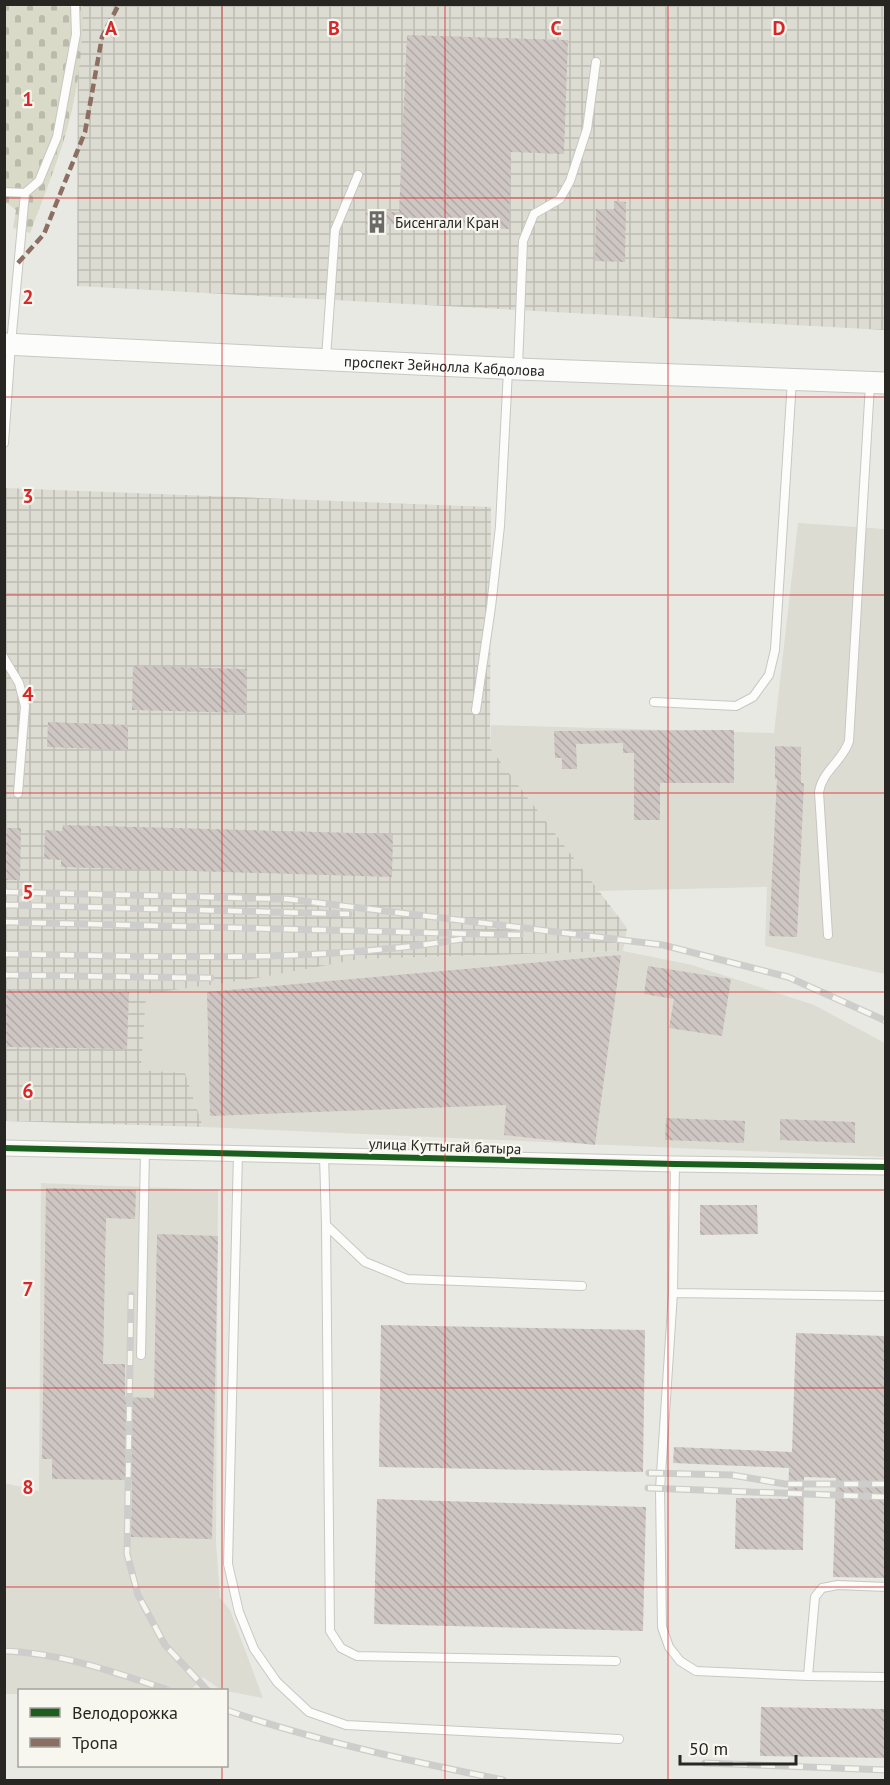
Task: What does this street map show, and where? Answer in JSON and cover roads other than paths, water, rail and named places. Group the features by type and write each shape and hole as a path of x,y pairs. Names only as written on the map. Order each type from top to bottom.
{"main road":[{"name":"проспект Зейнолла Кабдолова","path":"8,344 878,383"}],"street":[{"name":"улица Куттыгай батыра","path":"4,1148 885,1167"}],"lane":[{"path":"4,443 8,344 26,193 39,180 57,136 75,34 75,4"},
{"path":"476,710 500,526 523,241 534,214 560,199 570,182 587,129 596,62"},
{"path":"326,359 335,230 358,175"},
{"path":"4,192 26,193"},
{"path":"654,702 736,706 753,697 769,675 775,650 793,379"},
{"path":"828,935 820,780 846,752 849,741 878,383"},
{"path":"4,658 19,683 25,706 18,793"},
{"path":"141,1355 145,1151"},
{"path":"238,1153 228,1564 239,1612 254,1649 277,1682 309,1712 346,1725 620,1739"},
{"path":"324,1155 330,1631 340,1648 357,1656 616,1661"},
{"path":"675,1164 673,1293 660,1489 662,1627 669,1647 680,1661 696,1671 885,1677"},
{"path":"326,1225 364,1262 407,1279 582,1286"},
{"path":"673,1293 885,1296"},
{"path":"808,1676 815,1597 822,1588 838,1585 885,1587"}],"railway":[{"path":"4,892 287,899 663,945 788,977 886,1021"},
{"path":"4,905 349,914"},
{"path":"4,922 520,935"},
{"path":"4,954 234,957 348,952 462,939"},
{"path":"4,975 211,978"},
{"path":"131,1295 127,1554 138,1595 165,1645 206,1689"},
{"path":"649,1473 732,1475 785,1484 886,1484"},
{"path":"648,1488 886,1497"},
{"path":"4,1651 67,1659 165,1689"},
{"path":"228,1711 329,1741 503,1780"},
{"path":"705,1763 886,1770"}],"place":[{"name":"Бисенгали Кран","path":"377,222"}]}
